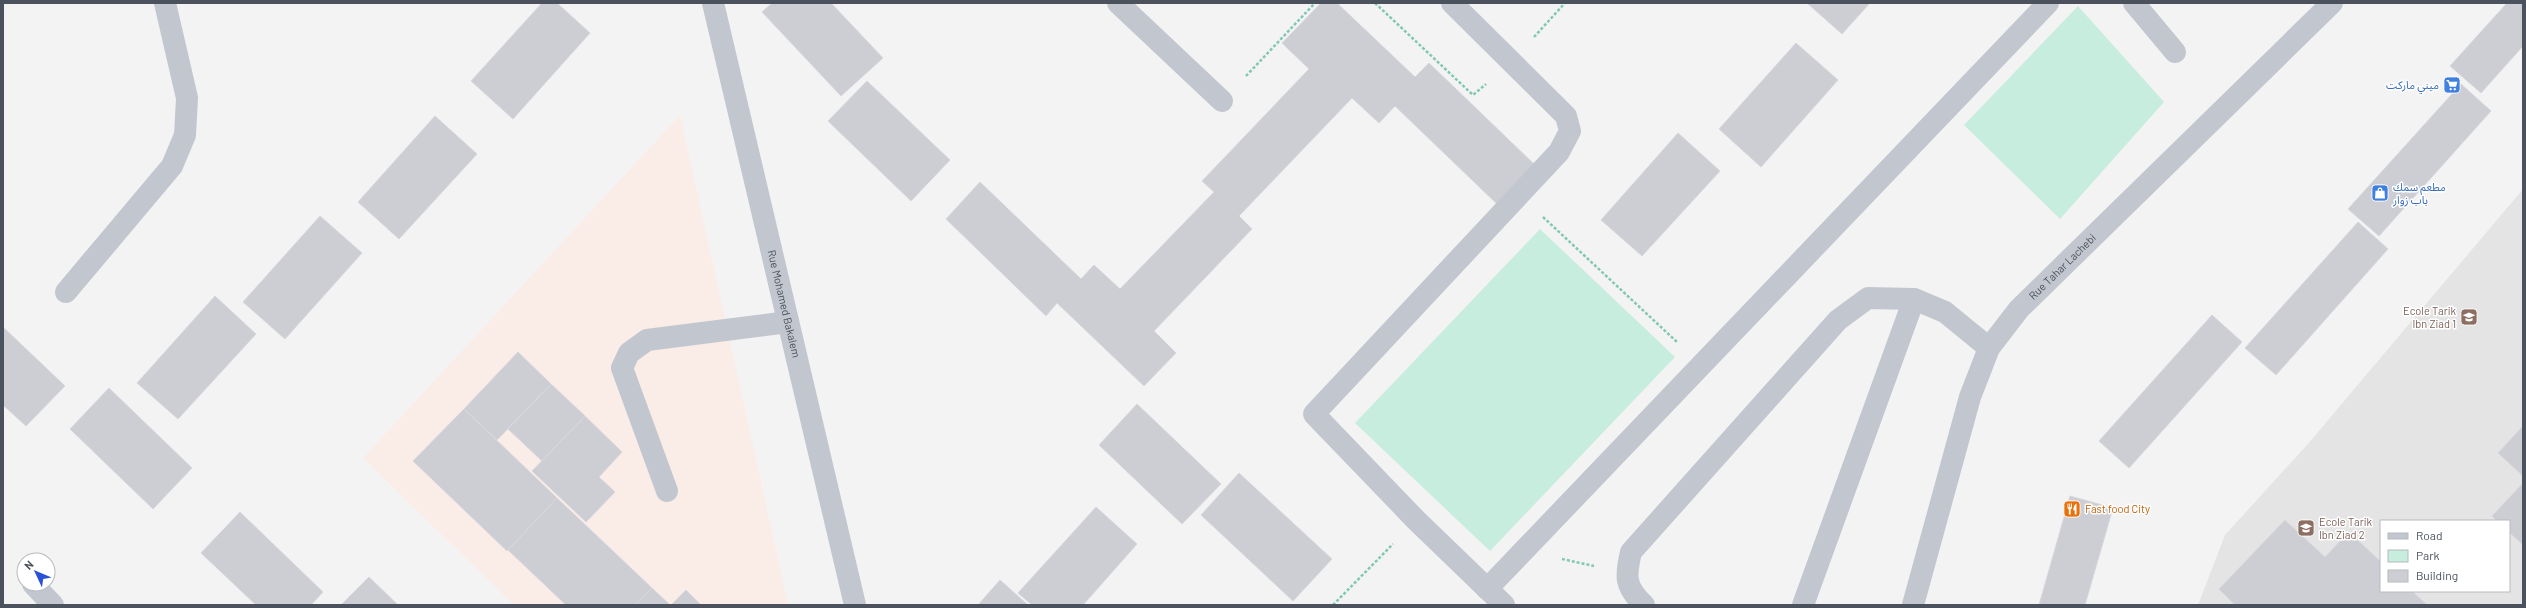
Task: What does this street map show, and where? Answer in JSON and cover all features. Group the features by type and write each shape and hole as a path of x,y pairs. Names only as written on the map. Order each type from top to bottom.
{"street":[{"path":"66,292 172,166 185,135 187,98 165,3"},
{"name":"Rue Mohamed Bakalem","path":"713,3 855,605"},
{"path":"1118,3 1222,101"},
{"path":"1452,3 1566,116 1570,131 1559,152 1314,414 1416,520 1504,605"},
{"path":"1487,590 2048,3"},
{"path":"2134,3 2176,52"},
{"name":"Rue Tahar Lachebi","path":"1913,605 1970,397 1989,348 2019,309 2332,3"},
{"path":"1644,605 1632,593 1626,573 1631,552 1838,320 1868,298 1914,299 1945,312 1989,348"},
{"path":"1803,605 1914,299"},
{"path":"667,490 622,368 629,353 648,340 788,322"},
{"path":"41,592 53,605"}],"path":[{"path":"1222,101 1316,3"},
{"path":"1375,3 1473,95 1510,62 1565,3"},
{"path":"1519,195 1702,366"},
{"path":"1333,605 1416,520"},
{"path":"1524,551 1626,573"}],"shaded area":[{"path":"680,115 788,605 514,605 363,458"},
{"name":"Ecole Tarik Ibn Ziad 1","path":"2523,189 2523,605 2198,605 2225,535 2307,445"}],"green space":[{"path":"2078,6 2164,102 2060,219 1964,125"},
{"path":"1540,229 1675,357 1490,551 1355,423"}],"building":[{"path":"542,3 557,3 590,33 513,119 471,81"},
{"path":"772,3 831,3 883,58 841,96 762,12"},
{"path":"1321,3 1337,3 1415,77 1429,63 1535,165 1498,205 1395,106 1379,123 1352,98 1239,216 1252,229 1154,331 1176,353 1144,386 1057,303 1046,316 946,219 980,182 1081,279 1094,265 1120,289 1214,192 1202,181 1309,69 1282,43"},
{"path":"1807,3 1870,3 1842,34"},
{"path":"2507,3 2523,3 2523,46 2481,93 2450,66"},
{"path":"1796,43 1838,80 1761,167 1719,129"},
{"path":"867,81 950,160 911,201 828,121"},
{"path":"2461,84 2491,111 2379,236 2348,209"},
{"path":"435,116 477,154 399,239 358,202"},
{"path":"1678,133 1720,171 1642,256 1601,220"},
{"path":"320,216 362,253 285,339 243,302"},
{"path":"2358,222 2388,249 2276,375 2245,348"},
{"path":"215,296 256,334 178,419 137,383"},
{"path":"2212,315 2242,342 2129,468 2099,441"},
{"path":"3,327 65,386 26,426 3,405"},
{"path":"518,352 551,384 497,440 464,409"},
{"path":"551,384 585,416 542,461 508,429"},
{"path":"109,388 192,468 153,509 70,429"},
{"path":"1137,404 1221,484 1182,524 1099,445"},
{"path":"464,409 557,498 507,551 413,461"},
{"path":"585,416 622,452 599,477 615,492 586,522 532,471"},
{"path":"2523,426 2523,476 2498,453"},
{"path":"1239,473 1332,559 1293,601 1201,515"},
{"path":"2523,483 2523,545 2510,533 2510,520 2496,520 2492,516"},
{"path":"2070,496 2113,508 2085,605 2039,605"},
{"path":"557,498 652,588 635,605 566,605 508,550"},
{"path":"1096,507 1137,544 1083,605 1032,605 1018,593"},
{"path":"240,512 323,592 311,605 256,605 201,553"},
{"path":"2285,520 2325,557 2349,532 2380,561 2380,592 2413,592 2427,605 2235,605 2219,589"},
{"path":"369,577 398,605 341,605"},
{"path":"1000,580 1028,605 978,605"},
{"path":"652,588 670,605 635,605"},
{"path":"686,590 701,605 671,605"}],"place":[{"name":"ميني ماركت","path":"2452,85"},
{"name":"مطعم سمك باب زوار","path":"2380,193"},
{"name":"Ecole Tarik Ibn Ziad 1","path":"2469,317"},
{"name":"Fast food City","path":"2072,509"},
{"name":"Ecole Tarik Ibn Ziad 2","path":"2306,528"}]}
